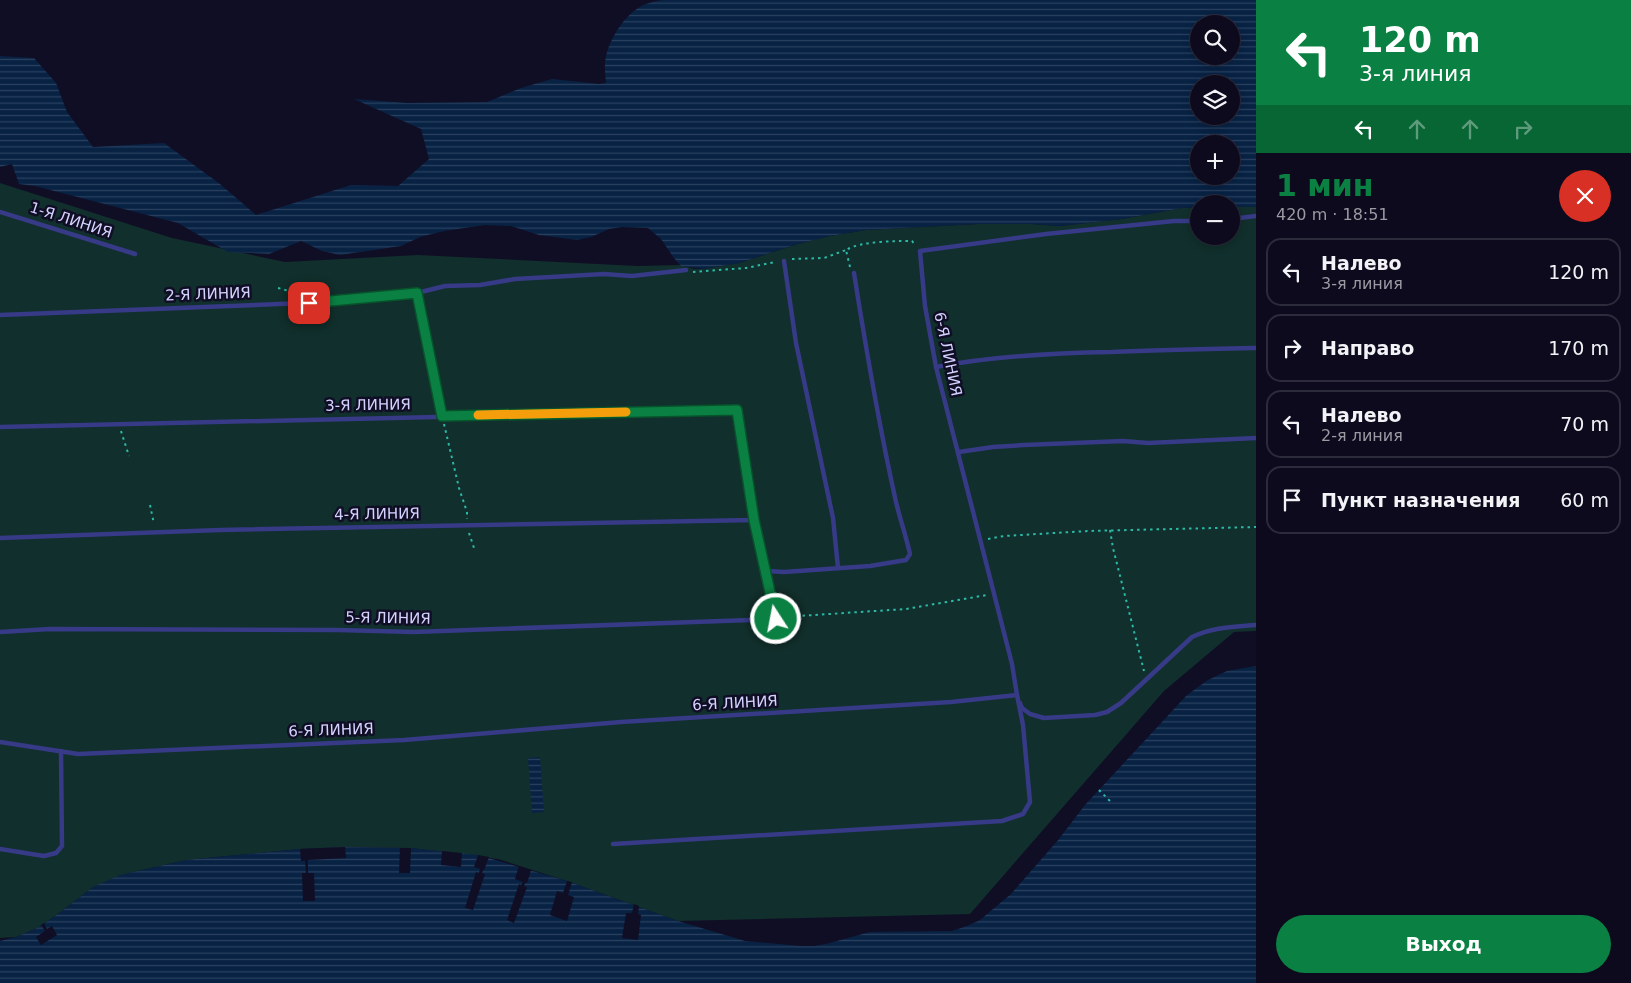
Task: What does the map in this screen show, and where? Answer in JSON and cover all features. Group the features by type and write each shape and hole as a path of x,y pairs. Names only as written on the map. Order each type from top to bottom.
{"lane":[{"name":"1-Я ЛИНИЯ","path":"0,212 135,254"},
{"path":"1240,218 1256,216"},
{"path":"920,251 1046,234 1190,221"},
{"name":"6-Я ЛИНИЯ","path":"0,742 78,754 404,740 621,722 951,702 1017,695 1012,664 936,367 925,306 920,251"},
{"path":"784,261 796,342 833,518 838,568"},
{"name":"2-Я ЛИНИЯ","path":"0,315 329,302 417,293 445,286 515,279 604,274 632,276 686,270"},
{"path":"767,571 784,572 894,563 906,560 910,554 896,504 868,362 854,273"},
{"path":"417,293 442,416"},
{"path":"936,367 1010,356 1256,348"},
{"name":"3-Я ЛИНИЯ","path":"0,427 737,410 754,520"},
{"path":"959,452 1024,445 1123,441 1148,443 1256,438"},
{"path":"754,520 767,571 776,619"},
{"name":"4-Я ЛИНИЯ","path":"0,538 155,532 754,520"},
{"name":"5-Я ЛИНИЯ","path":"0,632 50,629 414,632 776,619"},
{"path":"1017,695 1022,708 1030,714 1044,718 1095,715 1107,712 1121,703 1192,637 1218,628 1256,625"},
{"path":"613,844 1002,820 1023,814 1030,802 1023,725 1017,695"},
{"path":"0,849 44,856 56,853 62,846 60,751"}],"path":[{"path":"686,270 696,272 746,268 803,258 824,258 854,245 899,241 912,242 920,251"},
{"path":"846,250 851,270 854,273"},
{"path":"442,416 459,488 467,512 467,525 474,548"},
{"path":"119,424 129,456"},
{"path":"150,505 155,532"},
{"path":"980,540 1013,535 1110,530 1256,527"},
{"path":"1110,530 1146,680"},
{"path":"776,619 906,609 994,594"},
{"path":"1099,790 1111,802"}],"green space":[{"path":"0,183 172,238 285,262 418,255 637,266 680,265 703,269 739,263 830,236 866,230 978,224 1060,226 1122,219 1190,208 1190,245 1240,245 1240,207 1256,207 1256,631 1234,632 1164,691 970,914 678,921 567,881 498,859 411,848 345,847 300,849 186,860 129,873 93,887 37,928 16,937 0,938"}],"water":[{"path":"662,0 1256,0 1256,207 1240,207 1240,195 1190,195 1190,208 1122,219 1060,226 978,224 866,230 798,244 739,263 703,269 681,266 661,239 648,228 622,227 609,229 591,237 577,240 539,235 511,226 485,225 444,231 420,237 401,246 340,255 322,251 301,241 269,254 228,252 178,223 35,186 19,184 12,164 0,167 0,56 34,58 56,83 67,112 93,147 164,143 220,184 256,215 351,185 398,186 429,159 421,129 354,99 408,103 487,102 521,88 552,79 599,84 606,83 606,56 612,40 626,18 639,7"},
{"path":"1256,666 1256,983 0,983 0,941 16,937 37,928 93,887 120,875 186,860 300,849 345,847 411,848 478,855 567,881 678,921 745,941 814,946 870,932 952,931 980,920 1011,894 1059,839 1085,805 1187,695 1208,680 1227,671"},
{"path":"540,757 544,812 532,813 528,758"}],"pier":[{"path":"345,847 346,858 308,860 308,873 314,873 315,901 303,901 302,873 306,873 305,861 301,861 300,849"},
{"path":"400,848 411,848 410,873 399,873"},
{"path":"442,851 462,853 461,867 441,865"},
{"path":"478,855 489,857 482,873 485,874 473,910 465,908 476,872 479,873 480,869 474,867"},
{"path":"519,866 531,870 527,883 524,886 527,887 514,923 507,920 519,884 521,885 523,882 515,879"},
{"path":"567,881 572,882 568,895 574,897 567,921 550,915 557,891 563,893"},
{"path":"634,904 639,906 638,914 641,915 638,940 622,938 626,913 632,913"},
{"path":"44,923 47,929 52,926 57,935 41,945 36,937 45,931 41,925"}],"slow traffic":[{"path":"478,415 626,412"}],"route":[{"path":"309,303 417,293 442,416 737,410 754,520 767,571 776,619"}]}
